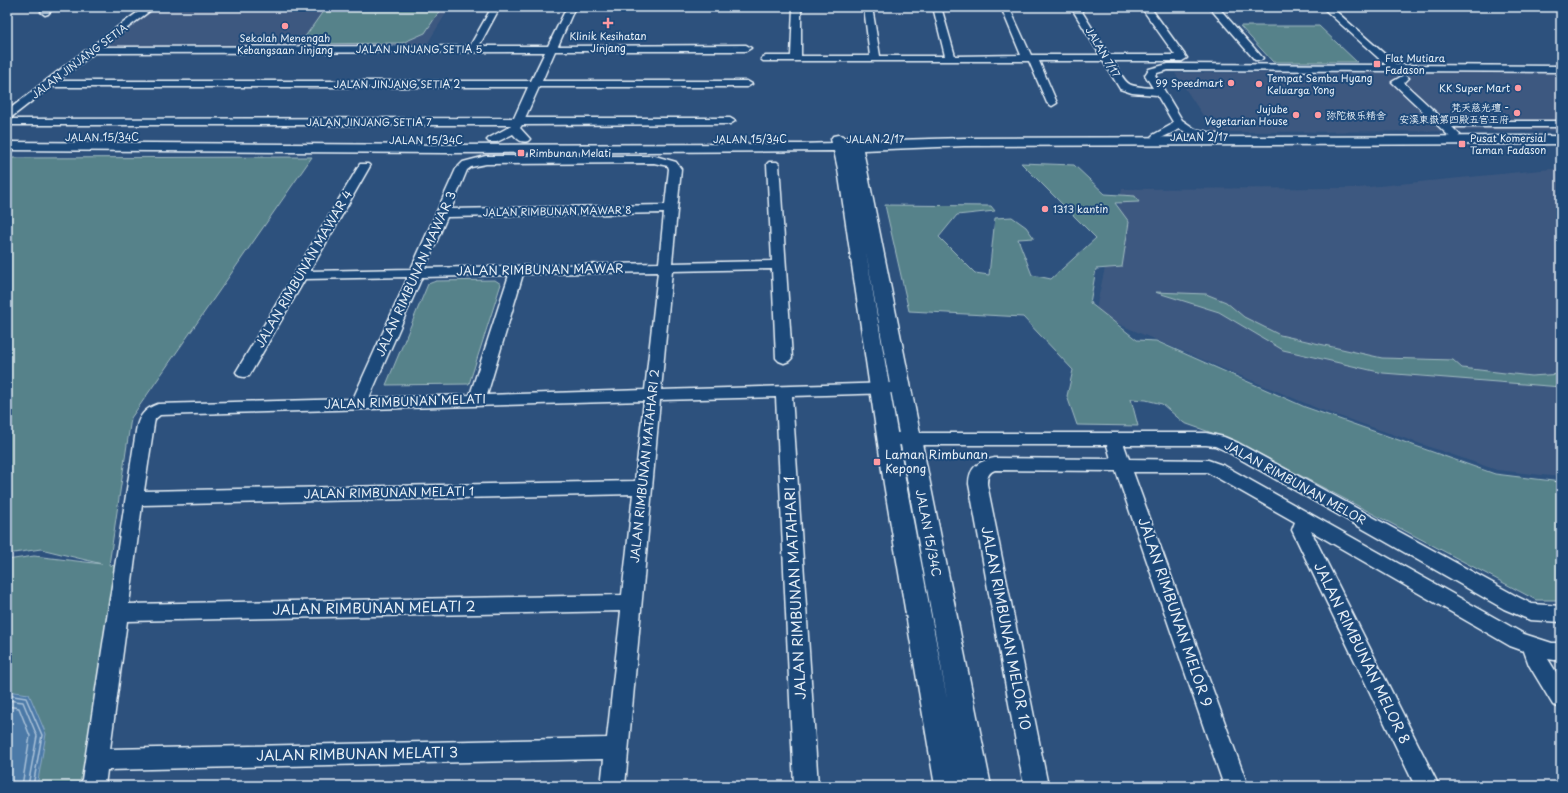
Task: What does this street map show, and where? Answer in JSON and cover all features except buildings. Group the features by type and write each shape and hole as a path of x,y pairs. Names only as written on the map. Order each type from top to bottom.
{"street":[{"name":"JALAN JINJANG SETIA","path":"7,116 47,84 151,7"},
{"path":"473,49 496,7"},
{"path":"493,140 516,125 571,7"},
{"path":"796,58 797,7"},
{"path":"868,7 875,58"},
{"path":"937,7 951,58"},
{"path":"1005,7 1052,103"},
{"name":"JALAN 7/17","path":"1075,7 1124,87 1132,90 1160,92"},
{"path":"1145,7 1182,58"},
{"path":"766,58 1258,58 1213,7"},
{"path":"1326,7 1395,68 1404,78"},
{"name":"JALAN JINJANG SETIA 5","path":"92,50 746,48"},
{"name":"JALAN 2/17","path":"1178,122 1150,75 1153,71 1168,67 1561,69"},
{"path":"1454,135 1397,82 1404,78 1561,78"},
{"name":"JALAN JINJANG SETIA 2","path":"47,84 747,84"},
{"name":"JALAN JINJANG SETIA 7","path":"7,122 516,125 730,121"},
{"path":"1157,137 1176,127 1178,122 1191,130 1213,136"},
{"path":"1442,124 1561,124"},
{"path":"516,125 524,139"},
{"name":"JALAN 2/17","path":"847,143 1213,136 1561,135"},
{"name":"JALAN 15/34C","path":"7,138 158,137 405,141 524,139 847,143"},
{"name":"JALAN 2/17","path":"923,144 972,142 1561,140"},
{"path":"847,143 923,144"},
{"name":"JALAN 15/34C","path":"7,146 447,149 801,148 847,143"},
{"name":"JALAN 15/34C","path":"847,143 900,388 977,786"},
{"path":"801,148 816,149 831,153 852,169 868,156 880,151 923,144"},
{"name":"JALAN RIMBUNAN MAWAR 3","path":"359,403 462,169 467,164 486,160 655,159"},
{"name":"JALAN RIMBUNAN MATAHARI 2","path":"613,786 675,169 672,164 655,159"},
{"path":"773,164 784,358"},
{"name":"JALAN RIMBUNAN MAWAR 4","path":"244,372 364,166"},
{"name":"JALAN 15/34C","path":"852,169 888,439 949,786"},
{"name":"JALAN RIMBUNAN MAWAR 8","path":"443,213 671,209"},
{"name":"JALAN RIMBUNAN MAWAR","path":"301,275 778,265"},
{"path":"477,400 517,270"},
{"name":"JALAN RIMBUNAN MELATI","path":"134,498 146,418 151,413 158,410 652,394 900,388"},
{"name":"JALAN RIMBUNAN MATAHARI 1","path":"784,391 806,786"},
{"name":"JALAN RIMBUNAN MELOR","path":"888,439 1206,439 1218,441 1239,451 1511,603 1530,612 1561,614"},
{"name":"JALAN RIMBUNAN MELOR 9","path":"1113,439 1236,786"},
{"name":"JALAN RIMBUNAN MELOR 10","path":"1036,786 978,484 978,476 986,466 996,464 1123,464"},
{"path":"1123,464 1208,466 1219,470 1517,640 1552,652 1561,652"},
{"name":"JALAN RIMBUNAN MELATI 1","path":"134,498 642,487"},
{"path":"93,786 134,498"},
{"name":"JALAN RIMBUNAN MELOR 8","path":"1305,520 1301,530 1427,786"},
{"name":"JALAN RIMBUNAN MELATI 2","path":"118,614 631,603"},
{"path":"1534,646 1536,659 1561,698"},
{"name":"JALAN RIMBUNAN MELATI 3","path":"96,760 617,748"}],"shaded area":[{"name":"Sekolah Menengah Kebangsaan Jinjang","path":"156,7 450,7 425,47 112,48 106,46"},
{"name":"Pusat Komersial Taman Fadason","path":"1561,72 1561,131 1214,132 1175,73"},
{"path":"1561,168 1561,477 1497,470 1319,409 1095,314 1122,189 1359,188"}],"green space":[{"path":"326,7 442,7 425,33 402,43 300,44"},
{"path":"1240,26 1319,26 1357,62 1273,62"},
{"path":"312,157 131,418 109,565 116,566 84,786 7,786 7,560 34,556 102,564 41,549 7,554 7,158"},
{"path":"1021,163 1074,165 1105,194 1135,196 1139,202 1115,203 1129,222 1122,267 1096,269 1090,303 1137,340 1156,341 1305,407 1495,474 1561,482 1561,600 1536,600 1235,441 1184,423 1162,404 1146,400 1131,399 1138,426 1077,425 1067,396 1073,370 1023,317 909,311 885,205 991,206 995,211 957,215 939,237 975,273 989,275 995,218 1012,217 1026,227 1034,238 1018,239 1032,275 1051,279 1096,238"},
{"path":"495,280 501,284 469,384 386,385 428,284 436,281"},
{"path":"1155,292 1206,294 1226,302 1244,317 1280,335 1382,358 1453,360 1462,368 1531,376 1561,374 1561,387 1383,373 1283,350 1219,312"}],"water":[{"path":"7,691 29,694 46,734 37,786 7,786"}],"place":[{"name":"Klinik Kesihatan Jinjang","path":"608,23"},
{"name":"Sekolah Menengah Kebangsaan Jinjang","path":"285,26"},
{"name":"Flat Mutiara Fadason","path":"1377,64"},
{"name":"99 Speedmart","path":"1231,83"},
{"name":"Tempat Semba Hyang Keluarga Yong","path":"1259,84"},
{"name":"KK Super Mart","path":"1518,88"},
{"name":"梵天慈光壇 - 安溪東嶽第四殿五官王府","path":"1517,113"},
{"name":"Jujube Vegetarian House","path":"1296,115"},
{"name":"弥陀极乐精舍","path":"1318,115"},
{"name":"Pusat Komersial Taman Fadason","path":"1462,144"},
{"name":"Rimbunan Melati","path":"521,153"},
{"name":"1313 kantin","path":"1045,209"},
{"name":"Laman Rimbunan Kepong","path":"877,462"}]}
